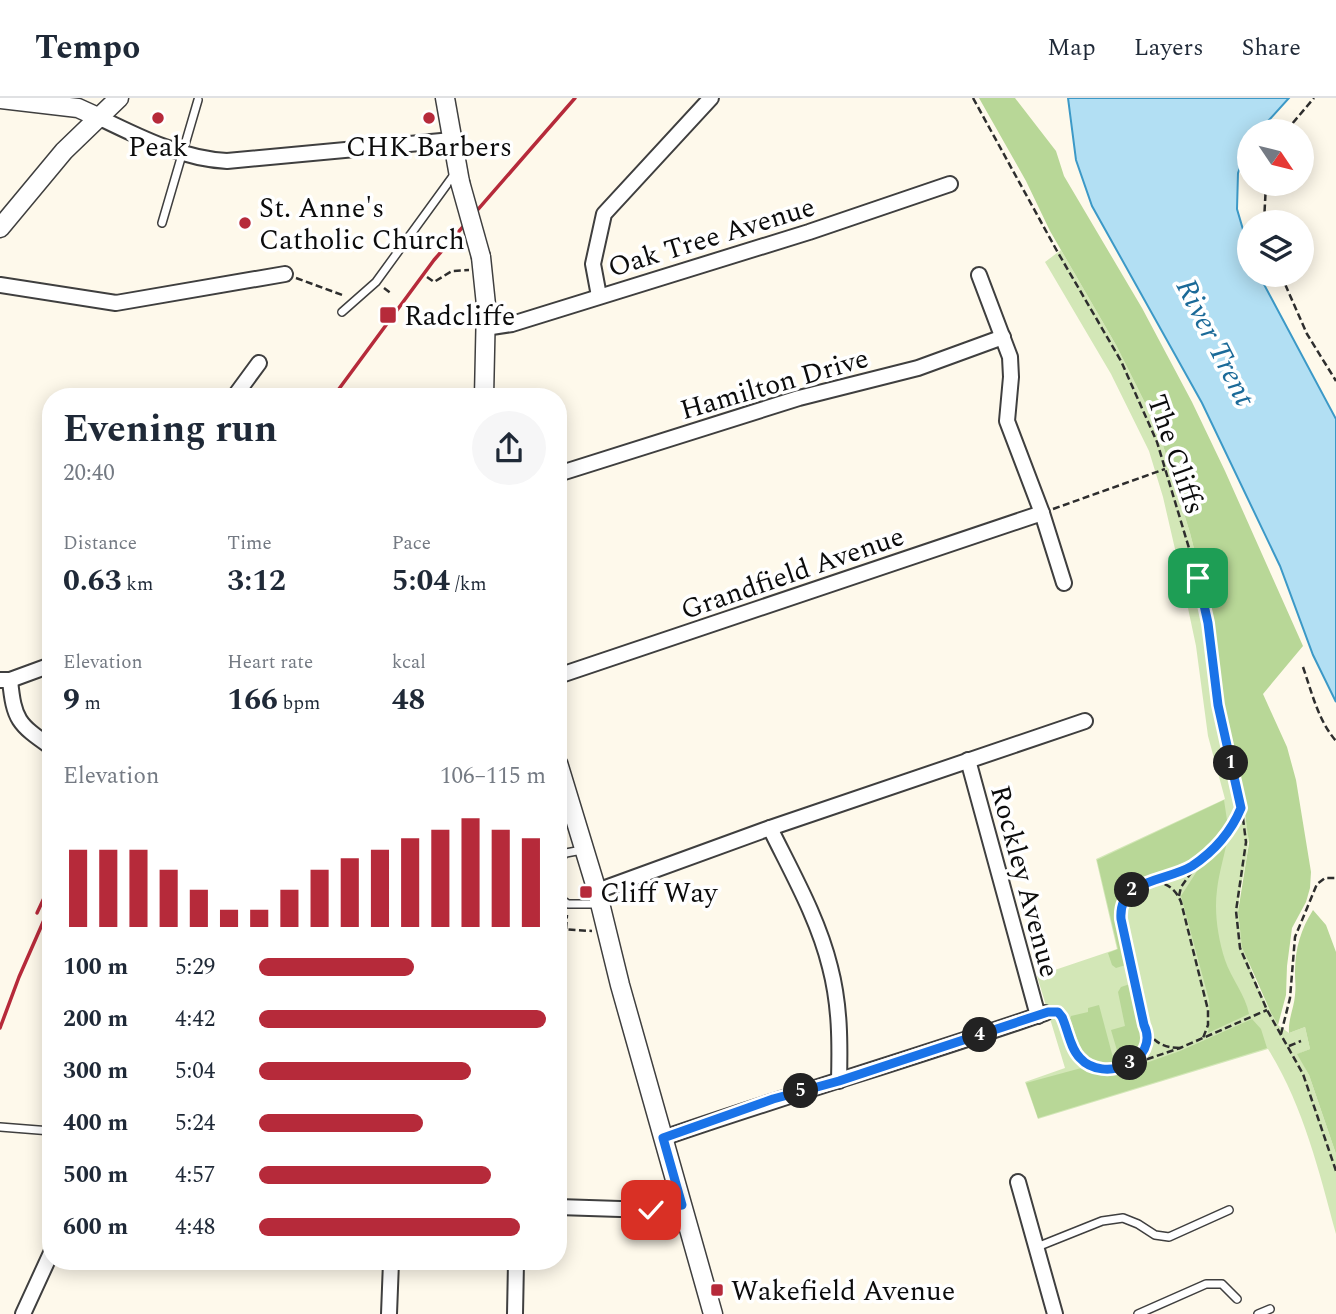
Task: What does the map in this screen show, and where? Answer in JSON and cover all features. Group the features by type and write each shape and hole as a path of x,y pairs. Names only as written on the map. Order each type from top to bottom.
{"street":[{"path":"0,228 64,151 119,98"},
{"path":"445,98 475,263 486,305 484,388"},
{"path":"599,296 593,264 604,214 711,98"},
{"path":"0,99 78,108 183,153 210,160 452,140"},
{"name":"Oak Tree Avenue","path":"485,328 512,324 809,232 950,184"},
{"path":"0,285 116,303 285,274"},
{"path":"979,275 1010,357 1007,421 1042,513 1064,583"},
{"name":"Hamilton Drive","path":"567,471 799,398 918,368 1003,337"},
{"path":"241,388 259,363"},
{"name":"Grandfield Avenue","path":"567,673 1042,513"},
{"path":"42,668 5,680 17,719 42,740"},
{"path":"598,897 770,828 1085,721"},
{"name":"Rockley Avenue","path":"968,760 1041,1015"},
{"path":"567,794 713,1314"},
{"path":"770,828 809,908 830,966 840,1035 839,1081"},
{"path":"663,1138 773,1099 839,1081 1041,1015"},
{"path":"1018,1182 1055,1314"},
{"path":"567,1207 651,1210 682,1205"},
{"path":"23,1314 43,1270"},
{"path":"388,1314 391,1270"},
{"path":"514,1314 516,1270"}],"lane":[{"path":"162,223 198,100"},
{"path":"342,312 376,282 459,176"},
{"path":"567,853 583,850"},
{"path":"568,904 598,897"},
{"path":"1041,1015 1058,1012 1082,1061 1098,1069 1123,1067"},
{"path":"0,1127 42,1130"},
{"path":"1036,1247 1102,1221 1123,1218 1155,1235 1169,1237 1229,1210"},
{"path":"1138,1314 1206,1284 1222,1284 1237,1298"},
{"path":"1258,1314 1270,1309"}],"path":[{"name":"The Cliffs","path":"973,98 1057,251 1097,316 1121,361 1157,442 1198,578 1208,623 1218,705 1241,808 1246,842 1237,892 1236,930 1240,948 1267,1010 1303,1074 1336,1171"},
{"path":"1296,119 1314,98"},
{"path":"427,277 434,282 452,271 475,263"},
{"path":"285,274 355,300"},
{"path":"1286,287 1307,334 1336,381"},
{"path":"1042,513 1165,469"},
{"path":"1303,667 1314,701 1336,741"},
{"path":"1203,1038 1208,1025 1207,1003 1179,896 1185,880 1229,831 1241,808"},
{"path":"1180,1048 1161,1045 1144,1025 1120,911 1131,890 1182,871 1203,857"},
{"path":"1281,1034 1290,998 1295,937 1317,884 1325,878 1336,878"},
{"path":"1150,881 1163,884 1179,896"},
{"path":"567,916 568,904"},
{"path":"567,929 606,933"},
{"path":"1123,1067 1180,1048 1267,1010"},
{"path":"1123,1067 1142,1054 1149,1034"},
{"path":"1289,1046 1301,1041"}],"green space":[{"path":"979,98 1015,98 1056,151 1064,176 1142,308 1192,402 1303,646 1263,694 1287,747 1296,780 1311,872 1306,902 1292,928 1286,995 1278,1025 1242,947 1238,912 1249,843 1244,807 1222,708 1211,622 1203,584 1158,429 1116,345 1050,231 1026,181"},
{"path":"1061,250 1116,345 1158,429 1190,533 1211,622 1222,708 1248,831 1248,848 1239,901 1244,948 1263,997 1278,1025 1289,1033 1305,1027 1310,1049 1298,1054 1309,1075 1336,1154 1336,1234 1300,1116 1268,1049 1038,1119 1025,1082 1065,1068 1037,976 1117,949 1096,859 1225,799 1208,736 1196,646 1163,497 1149,451 1111,374 1045,262"},
{"path":"1224,800 1227,820 1224,832 1206,852 1189,863 1132,885 1123,897 1119,914 1129,964 1116,968 1112,965 1108,953 1118,949 1097,860"},
{"path":"1228,836 1217,890 1217,925 1225,960 1249,1014 1208,1033 1209,1000 1181,896 1206,857"},
{"path":"1313,910 1326,925 1336,952 1336,1154 1309,1075 1297,1054 1310,1049 1305,1027 1289,1033 1298,947 1305,924"},
{"path":"1133,983 1142,1018 1143,1040 1132,1058 1121,1064 1111,1030 1125,1026 1118,992 1121,987"},
{"path":"1099,1005 1115,1065 1104,1066 1088,1060 1070,1019 1071,1016 1088,1012 1088,1008"},
{"path":"1252,1019 1261,1029 1267,1048 1038,1118 1026,1083 1085,1067 1106,1073 1120,1072 1180,1051"}],"water":[{"name":"River Trent","path":"1068,98 1289,98 1270,119 1237,119 1237,287 1265,287 1336,419 1336,702 1313,655 1280,566 1202,403 1092,206 1076,160"}],"railway":[{"path":"340,388 434,260 575,98"},
{"path":"37,913 42,902"},
{"path":"0,1028 42,925"}],"place":[{"name":"Peak","path":"158,118"},
{"name":"CHK Barbers","path":"429,118"},
{"name":"St. Anne's Catholic Church","path":"245,223"},
{"name":"Radcliffe","path":"388,315"},
{"name":"Cliff Way","path":"586,892"},
{"name":"Wakefield Avenue","path":"717,1290"}],"route":[{"path":"651,1210 682,1205 663,1138 773,1099 839,1081 1048,1012 1058,1012 1062,1017 1076,1053 1090,1066 1109,1070 1119,1068 1127,1066 1142,1054 1149,1034 1144,1025 1121,919 1122,903 1136,886 1192,866 1229,831 1241,808 1218,705 1208,623 1198,578"}]}
